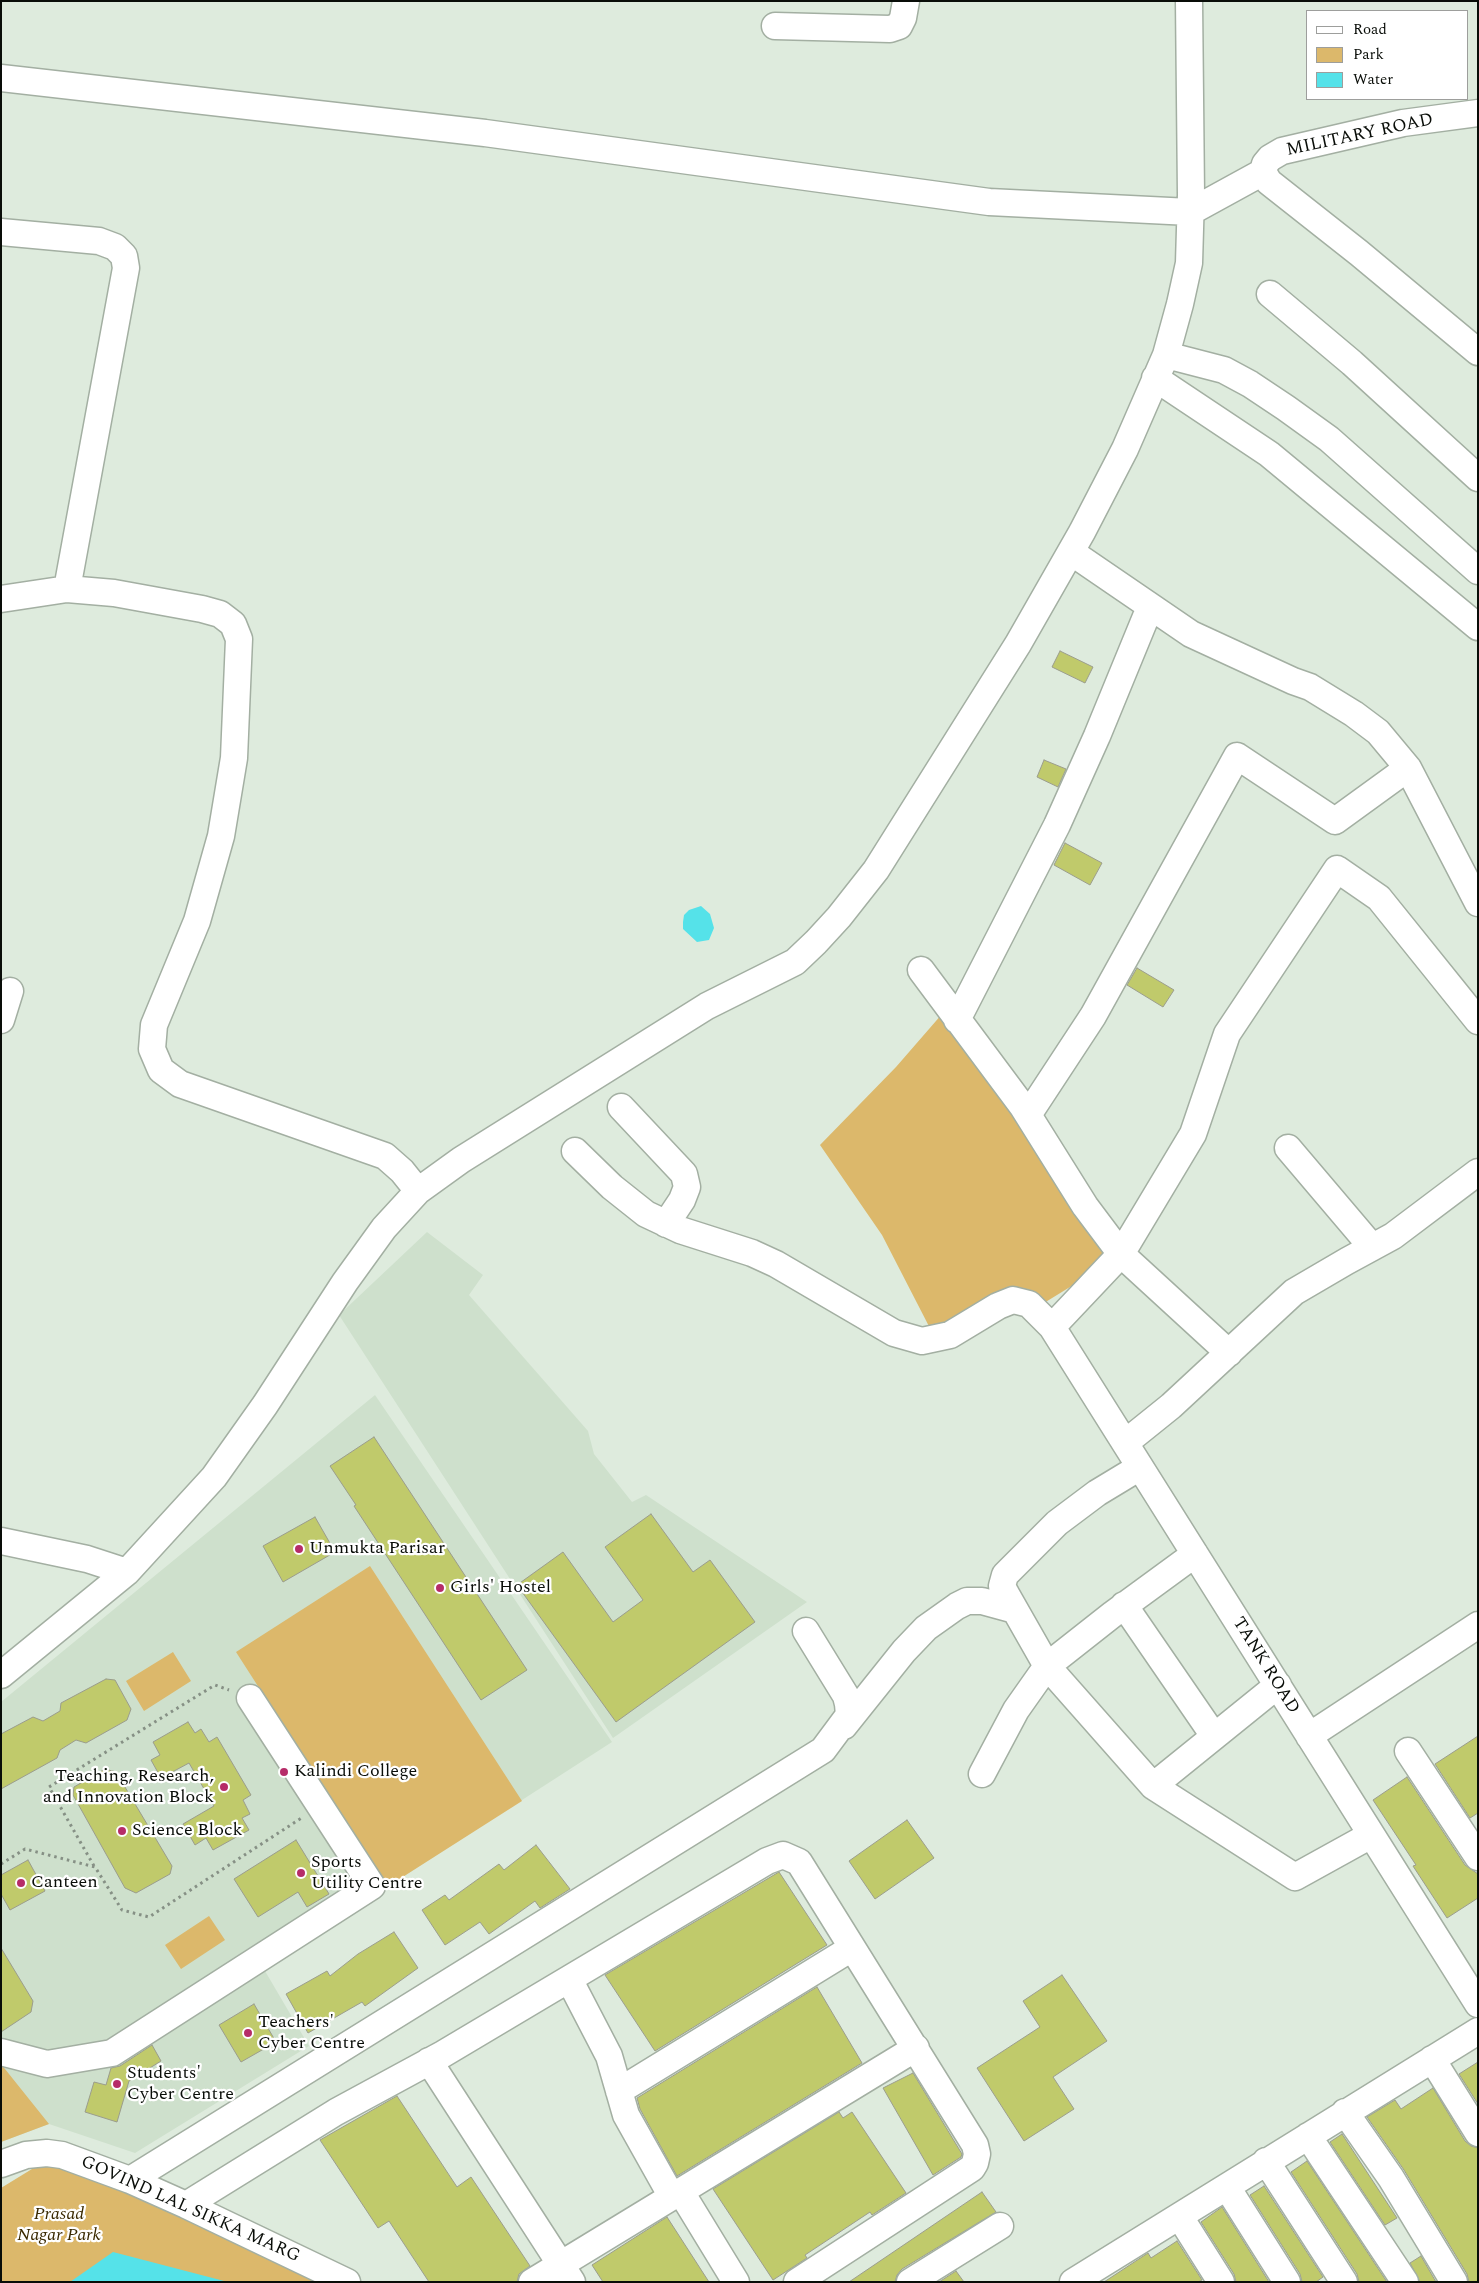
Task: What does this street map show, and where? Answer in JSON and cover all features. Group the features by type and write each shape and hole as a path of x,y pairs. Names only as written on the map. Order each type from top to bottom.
{"street":[{"path":"775,26 890,29 899,26 903,18 906,1"},
{"path":"1,1676 127,1572 214,1477 265,1405 344,1282 384,1228 418,1191 461,1160 707,1006 795,962 816,942 876,870 1018,644 1071,552 1099,502 1125,449 1166,355 1180,304 1188,263 1190,212 1189,1"},
{"path":"1,78 485,133 989,202 1190,212 1266,177 1478,352"},
{"name":"MILITARY ROAD","path":"1266,177 1265,164 1270,158 1282,151 1403,123 1478,113"},
{"path":"1,232 100,241 115,247 124,256 126,268 67,589"},
{"path":"1270,294 1345,357 1478,478"},
{"path":"1166,355 1224,370 1250,384 1286,408 1329,439 1478,571"},
{"path":"1155,378 1269,454 1478,627"},
{"path":"1071,552 1192,634 1310,687 1334,700 1378,732 1408,768 1478,903"},
{"path":"1,599 67,589 114,593 202,608 220,614 233,624 239,639 234,758 221,836 197,921 154,1026 152,1048 161,1070 180,1084 385,1156 402,1171 418,1191"},
{"path":"957,1020 1057,825 1097,736 1150,607"},
{"path":"1028,1115 1093,1016 1237,756 1335,821 1408,768"},
{"path":"1052,1327 1121,1254 1193,1134 1227,1034 1337,869 1379,898 1478,1021"},
{"path":"921,970 1028,1115 1085,1206 1121,1254 1230,1353"},
{"path":"1,1020 10,991"},
{"path":"621,1107 684,1174 687,1187 682,1200 666,1224"},
{"path":"1288,1148 1372,1247"},
{"name":"TANK ROAD","path":"575,1151 612,1187 646,1214 680,1230 752,1253 776,1264 894,1333 922,1341 950,1335 998,1306 1013,1300 1029,1304 1052,1327 1478,2004"},
{"path":"1125,1442 1171,1406 1294,1292 1394,1236 1478,1172"},
{"path":"1140,1467 1097,1493 1057,1523 1005,1575 1002,1586 1047,1666 1153,1786 1295,1877 1372,1835"},
{"path":"1,1541 87,1559 127,1572"},
{"path":"982,1774 1016,1710 1047,1666 1195,1554"},
{"path":"130,2180 823,1750 904,1651 926,1628 957,1606 967,1601 982,1601 1015,1610"},
{"path":"1124,1606 1214,1736"},
{"path":"1309,1736 1478,1625"},
{"path":"806,1631 846,1696 849,1715 840,1730"},
{"path":"1153,1786 1278,1685"},
{"path":"1,2052 47,2064 112,2053 372,1886 250,1698"},
{"path":"1408,1751 1478,1857"},
{"path":"186,2205 336,2112 429,2061 767,1860 783,1855 799,1862 976,2146 975,2164 972,2168 797,2282"},
{"path":"619,2091 852,1948"},
{"path":"569,1979 609,2056 626,2116 736,2282"},
{"path":"1073,2282 1108,2274 1180,2217 1344,2112 1478,2030"},
{"path":"532,2282 566,2273 676,2194 916,2048"},
{"path":"1432,2059 1478,2133"},
{"path":"429,2061 566,2273"},
{"path":"1344,2112 1391,2178 1443,2268 1454,2282"},
{"path":"1308,2136 1405,2282"},
{"name":"GOVIND LAL SIKKA MARG","path":"1,2164 26,2155 47,2153 62,2156 130,2180 346,2282"},
{"path":"1266,2161 1344,2282"},
{"path":"1227,2187 1287,2282"},
{"path":"1180,2217 1221,2282"},
{"path":"910,2282 1000,2226"}],"path":[{"path":"250,1698 215,1685 49,1787 122,1910 149,1917 320,1806"},
{"path":"1,1864 25,1849 95,1867"}],"shaded area":[{"path":"427,1232 483,1275 469,1295 588,1431 594,1454 632,1502 646,1495 807,1602 613,1738 339,1315"},
{"name":"Kalindi College","path":"375,1395 612,1742 387,1887 265,1971 309,2046 135,2153 49,2124 1,2142 1,1702"}],"green space":[{"path":"949,1006 1030,1113 1109,1263 1031,1311 1014,1299 935,1338 882,1235 820,1145 896,1067"},
{"path":"370,1566 522,1801 387,1887 236,1652"},
{"path":"173,1652 191,1681 144,1711 126,1681"},
{"path":"209,1916 225,1940 181,1969 165,1945"},
{"path":"1,2064 49,2124 1,2142"},
{"name":"Prasad Nagar Park","path":"45,2161 263,2245 316,2282 1,2282 1,2188"}],"water":[{"path":"701,906 710,914 714,928 709,940 697,942 683,929 683,922 684,915 689,910"},
{"path":"113,2252 228,2282 70,2282"}],"building":[{"path":"1060,651 1093,667 1085,683 1052,667"},
{"path":"1044,760 1066,769 1058,787 1037,777"},
{"path":"1065,843 1102,863 1090,885 1054,865"},
{"path":"1137,968 1174,990 1163,1007 1127,985"},
{"name":"Girls' Hostel","path":"374,1437 527,1670 481,1700 354,1506 356,1505 330,1466"},
{"path":"651,1514 693,1572 710,1560 755,1622 616,1722 517,1585 563,1552 613,1622 643,1600 605,1547"},
{"name":"Unmukta Parisar","path":"315,1517 335,1552 283,1582 263,1546"},
{"path":"106,1679 115,1680 131,1709 127,1720 86,1743 76,1740 60,1750 57,1758 1,1789 1,1734 33,1717 43,1721 60,1711 61,1703"},
{"name":"Teaching, Research, and Innovation Block","path":"188,1722 195,1733 201,1729 209,1742 217,1737 251,1795 243,1800 250,1814 242,1818 249,1830 213,1850 206,1838 195,1845 183,1824 214,1806 189,1763 161,1778 151,1760 160,1755 153,1742"},
{"path":"1478,1736 1478,1813 1470,1818 1435,1764"},
{"name":"Science Block","path":"105,1769 116,1772 172,1866 170,1874 136,1893 125,1888 73,1795 74,1787"},
{"path":"1407,1777 1465,1865 1478,1874 1478,1898 1447,1918 1413,1866 1416,1865 1373,1800"},
{"path":"907,1820 934,1858 875,1899 849,1861"},
{"path":"296,1840 329,1894 307,1907 298,1892 258,1917 234,1879"},
{"path":"536,1845 570,1889 540,1908 535,1901 489,1934 480,1922 445,1945 422,1910 445,1895 449,1900 499,1864 504,1870"},
{"name":"Canteen","path":"28,1860 45,1891 10,1910 1,1894 1,1875"},
{"path":"779,1872 827,1945 655,2051 605,1975"},
{"path":"394,1932 418,1968 365,2006 362,2002 308,2033 286,1994 327,1971 330,1976 358,1954"},
{"path":"1,1948 33,2001 31,2012 1,2032"},
{"path":"1062,1975 1107,2041 1053,2077 1074,2109 1024,2141 977,2068 1040,2027 1023,2001"},
{"path":"817,1987 862,2063 677,2176 640,2109 637,2098"},
{"name":"Teachers' Cyber Centre","path":"254,2004 276,2042 241,2062 219,2025"},
{"name":"Students' Cyber Centre","path":"152,2045 161,2061 129,2081 117,2122 85,2112 94,2082 106,2085 111,2068 120,2066"},
{"path":"1478,2062 1478,2104 1459,2074"},
{"path":"913,2073 962,2154 961,2157 933,2175 883,2088"},
{"path":"1433,2088 1465,2141 1471,2146 1478,2148 1478,2282 1469,2282 1467,2274 1404,2170 1367,2117 1395,2100 1401,2109"},
{"path":"397,2096 457,2187 471,2177 530,2266 519,2274 517,2282 429,2282 389,2221 378,2228 320,2140"},
{"path":"839,2112 843,2118 852,2112 906,2193 872,2215 870,2212 805,2255 807,2258 773,2280 713,2189"},
{"path":"1342,2134 1397,2218 1385,2225 1330,2142"},
{"path":"1307,2161 1387,2282 1359,2282 1357,2274 1291,2172"},
{"path":"1264,2186 1323,2277 1316,2282 1302,2282 1300,2274 1250,2195"},
{"path":"982,2192 996,2212 902,2269 897,2275 895,2282 849,2282"},
{"path":"1222,2207 1269,2282 1236,2282 1234,2274 1201,2222"},
{"path":"667,2217 709,2282 603,2282 592,2265"},
{"path":"1177,2241 1202,2280 1198,2282 1104,2282 1148,2253 1151,2258"},
{"path":"1421,2256 1436,2282 1420,2282 1410,2263"},
{"path":"956,2271 964,2282 939,2282"}],"place":[{"name":"Unmukta Parisar","path":"299,1549"},
{"name":"Girls' Hostel","path":"440,1588"},
{"name":"Kalindi College","path":"284,1772"},
{"name":"Teaching, Research, and Innovation Block","path":"224,1787"},
{"name":"Science Block","path":"122,1831"},
{"name":"Sports Utility Centre","path":"301,1873"},
{"name":"Canteen","path":"21,1883"},
{"name":"Teachers' Cyber Centre","path":"248,2033"},
{"name":"Students' Cyber Centre","path":"117,2084"}]}
